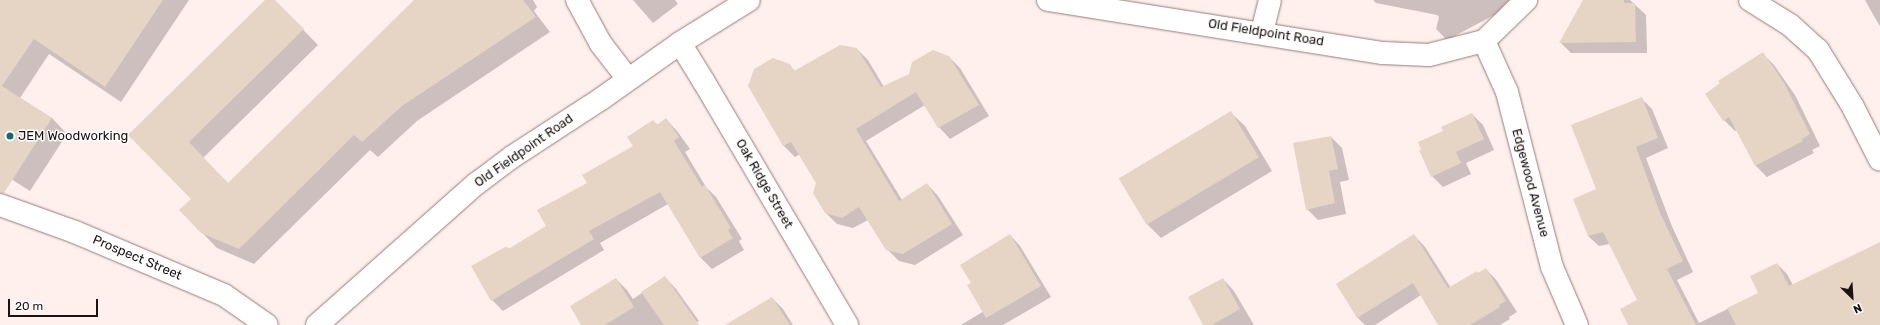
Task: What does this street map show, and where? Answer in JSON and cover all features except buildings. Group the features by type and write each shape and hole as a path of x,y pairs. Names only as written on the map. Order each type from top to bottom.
{"street":[{"path":"576,0 601,44 628,79"},
{"name":"Old Fieldpoint Road","path":"317,325 476,184 512,157 680,43 749,0"},
{"path":"1262,32 1270,0"},
{"path":"1484,41 1526,0"},
{"path":"1750,0 1790,25 1818,50 1853,107 1880,160"},
{"name":"Old Fieldpoint Road","path":"1059,1 1262,32 1383,53 1429,55 1484,41"},
{"name":"Edgewood Avenue","path":"1484,41 1507,92 1552,267 1577,325"},
{"name":"Oak Ridge Street","path":"680,43 847,325"},
{"name":"Prospect Street","path":"0,205 75,232 224,296 267,325"}],"place":[{"name":"JEM Woodworking","path":"10,136"}]}
